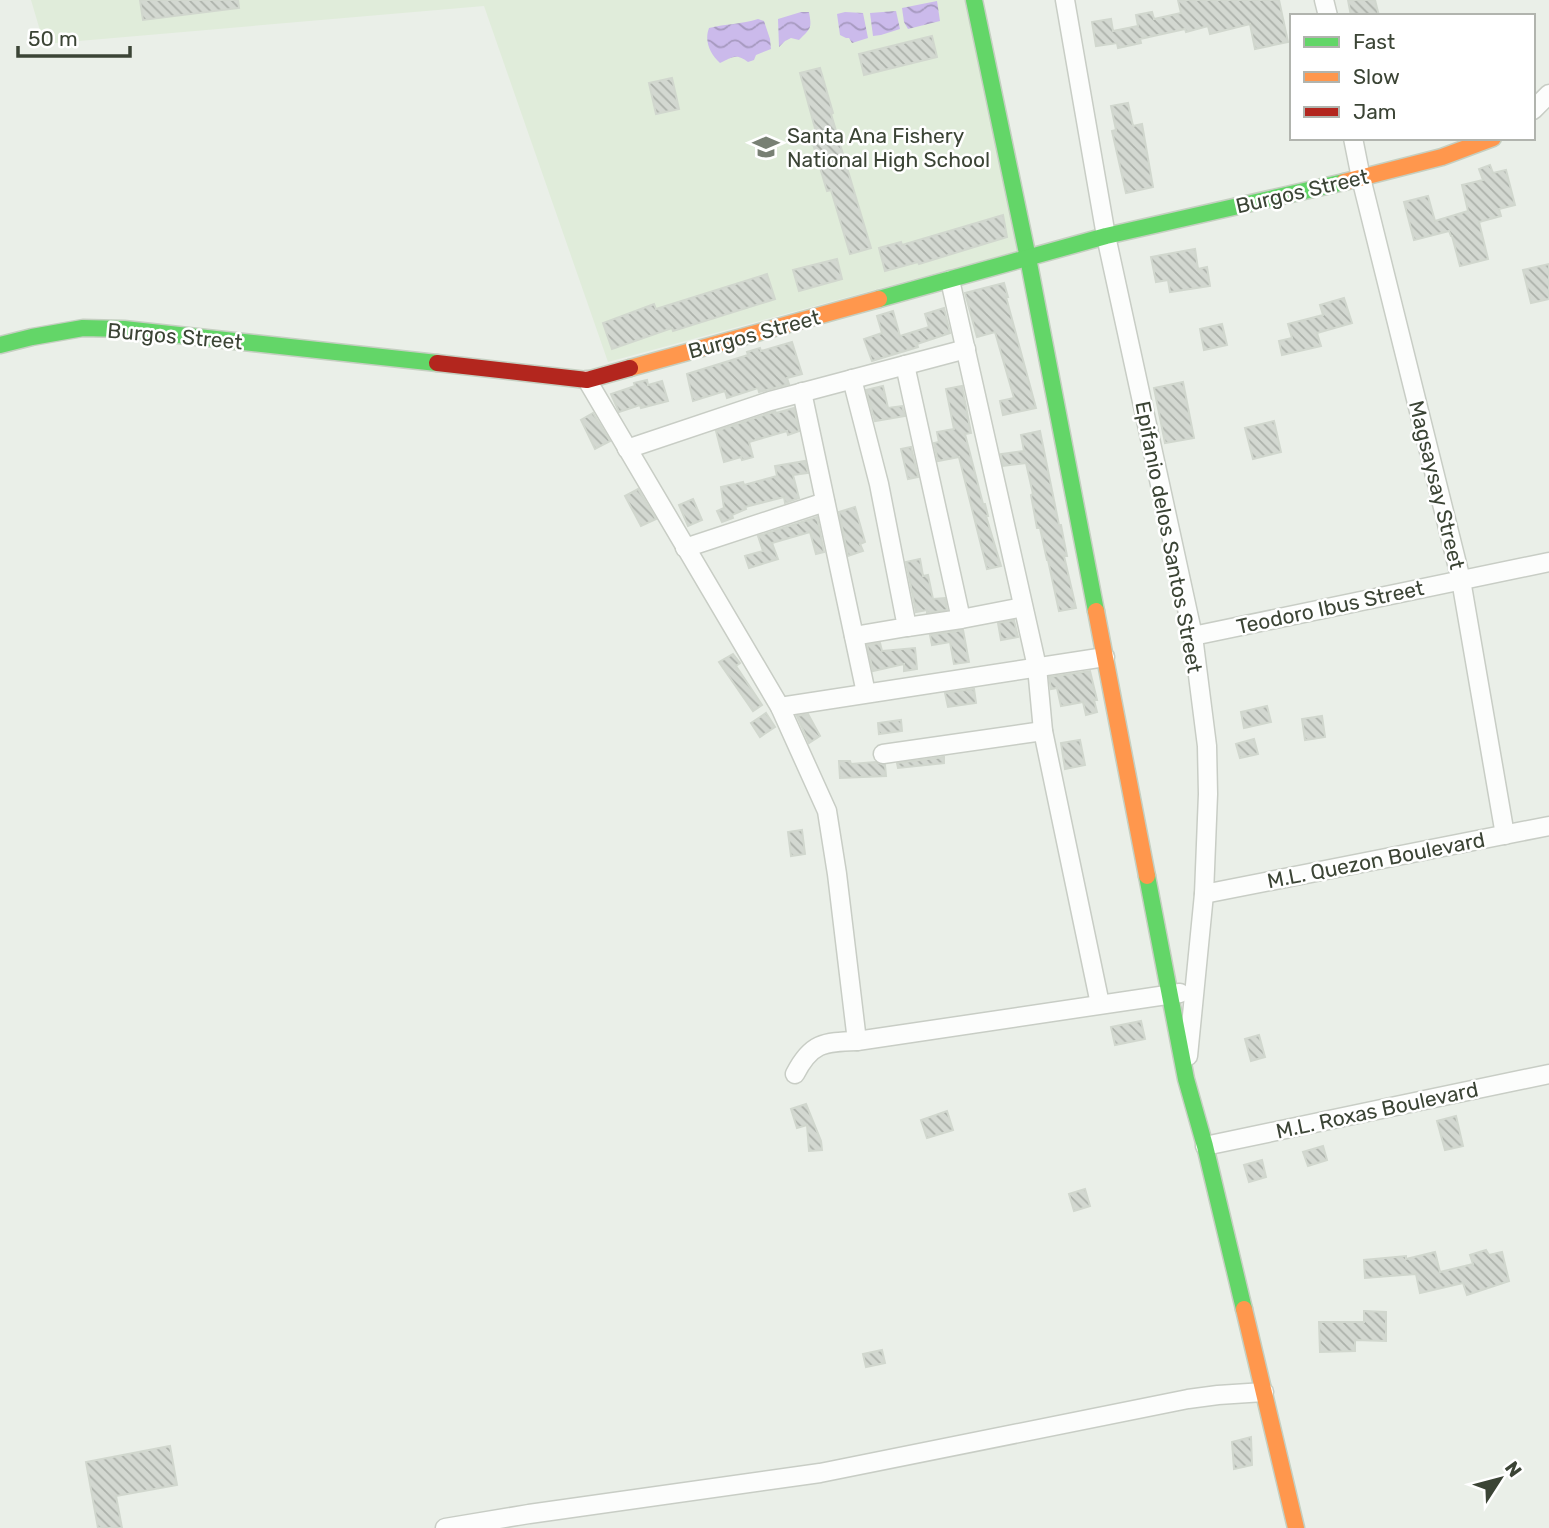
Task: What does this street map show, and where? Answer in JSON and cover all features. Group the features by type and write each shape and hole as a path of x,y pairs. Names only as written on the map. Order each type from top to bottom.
{"street":[{"path":"974,0 1027,258 1186,1079 1205,1146 1296,1528"},
{"name":"Epifanio delos Santos Street","path":"1065,0 1106,236 1193,636 1207,746 1208,794 1203,894 1186,1079"},
{"path":"1535,108 1549,94"},
{"name":"Magsaysay Street","path":"1353,140 1461,580 1505,835"},
{"name":"Burgos Street","path":"0,345 83,328 124,329 587,380 1106,236 1361,178 1442,157 1488,140"},
{"path":"950,280 1037,667 1043,731 1100,1004"},
{"path":"627,449 770,401 966,349"},
{"path":"905,365 961,619"},
{"path":"852,379 879,484 907,627"},
{"path":"587,380 780,707 827,811 857,1041"},
{"path":"802,393 866,693"},
{"path":"685,548 825,502"},
{"name":"Teodoro Ibus Street","path":"1193,636 1549,562"},
{"path":"854,636 1023,607"},
{"path":"780,707 1105,657"},
{"path":"883,754 1043,731"},
{"name":"M.L. Quezon Boulevard","path":"1203,894 1549,826"},
{"path":"794,1074 809,1051 833,1043 1194,992"},
{"name":"M.L. Roxas Boulevard","path":"1205,1146 1549,1074"},
{"path":"445,1528 820,1473 1188,1399 1264,1392"}],"shaded area":[{"name":"Santa Ana Fishery National High School","path":"31,0 966,0 1022,250 608,362 484,6 44,44"}],"water":[{"path":"937,1 940,21 908,29 902,8"},
{"path":"896,11 900,29 873,36 870,13"},
{"path":"809,12 808,30 799,40 791,38 779,47 778,19"},
{"path":"863,13 868,38 852,43 849,38 840,35 837,14"},
{"path":"758,19 764,21 771,49 756,55 754,60 748,62 734,57 720,63 713,56 707,38 709,28"}],"building":[{"path":"140,0 238,0 239,8 143,20"},
{"path":"1178,0 1279,0 1288,42 1255,49 1250,24 1210,34 1208,26 1186,32 1185,29 1140,39 1141,43 1118,48 1117,43 1096,46 1092,22 1111,19 1113,31 1138,26 1136,15 1152,12 1154,19 1181,13"},
{"path":"1348,0 1375,0 1378,14 1351,14"},
{"path":"932,36 937,57 864,75 859,54"},
{"path":"820,68 871,248 850,254 831,190 827,191 810,134 816,132 800,73"},
{"path":"672,78 679,109 656,114 649,83"},
{"path":"1128,103 1133,126 1142,124 1153,187 1126,193 1112,131 1116,130 1111,106"},
{"path":"1490,165 1493,173 1506,170 1515,205 1499,209 1501,216 1479,222 1488,259 1460,266 1449,231 1414,240 1404,202 1428,196 1435,221 1468,211 1462,185 1483,180 1479,169"},
{"path":"1003,215 1007,237 919,264 918,262 885,271 879,248 901,242 902,245"},
{"path":"1195,249 1198,269 1207,267 1210,286 1170,292 1168,280 1156,282 1151,257"},
{"path":"837,259 842,279 799,291 793,270"},
{"path":"1549,264 1549,299 1531,303 1523,270"},
{"path":"767,274 775,299 673,331 672,328 612,349 603,323 654,304 656,309"},
{"path":"1004,283 1036,408 1003,415 1000,401 1014,398 995,332 977,337 965,293"},
{"path":"1344,298 1352,323 1317,333 1321,346 1282,355 1279,341 1292,338 1288,324 1323,315 1320,305"},
{"path":"944,308 950,333 917,344 918,347 872,361 864,339 882,333 877,316 893,311 900,336 929,327 925,314"},
{"path":"1222,324 1227,345 1204,350 1200,329"},
{"path":"792,342 802,374 787,378 789,384 759,392 758,388 727,398 725,391 693,401 687,374 748,355 747,352 760,348 761,351"},
{"path":"647,380 648,385 662,381 668,401 641,408 640,405 619,412 611,394"},
{"path":"1183,382 1194,438 1165,443 1154,388"},
{"path":"883,386 888,408 902,406 905,416 875,421 866,390"},
{"path":"962,386 971,433 965,434 1001,566 987,569 959,457 938,461 934,443 939,442 937,432 954,429 946,389"},
{"path":"794,408 799,431 788,435 787,431 749,442 753,457 724,462 716,431 775,411 776,413"},
{"path":"593,413 610,441 595,449 581,420"},
{"path":"1274,421 1281,452 1253,459 1245,428"},
{"path":"1040,431 1076,608 1059,611 1040,528 1037,528 1026,463 1003,466 1001,454 1024,451 1021,435"},
{"path":"911,447 918,477 908,479 901,449"},
{"path":"805,461 808,473 793,475 799,498 785,503 784,497 745,507 746,509 732,515 733,518 722,522 717,511 724,508 721,487 743,482 744,485 777,476 775,466"},
{"path":"638,489 656,519 641,526 625,496"},
{"path":"693,499 702,520 688,526 679,505"},
{"path":"855,507 865,542 860,544 863,551 848,556 839,512"},
{"path":"817,517 824,552 816,554 810,532 772,543 778,559 749,568 745,556 763,551 758,536"},
{"path":"920,559 923,576 928,575 933,599 945,598 947,610 916,612 906,562"},
{"path":"1014,620 1018,637 1001,640 998,623"},
{"path":"963,630 969,662 954,664 950,642 932,645 930,635"},
{"path":"880,643 882,651 915,648 917,669 904,671 904,664 873,671 867,645"},
{"path":"733,654 740,663 736,666 762,705 753,711 719,662"},
{"path":"1090,671 1097,712 1086,715 1083,702 1061,706 1057,688 1051,689 1049,677"},
{"path":"974,689 976,703 948,707 945,693"},
{"path":"1267,706 1271,722 1244,728 1241,712"},
{"path":"766,713 775,727 760,737 751,723"},
{"path":"808,714 820,736 809,743 797,716"},
{"path":"1322,716 1325,737 1305,740 1302,719"},
{"path":"901,720 902,731 879,734 878,723"},
{"path":"1254,739 1258,754 1240,758 1236,744"},
{"path":"1080,740 1085,765 1065,769 1061,743"},
{"path":"944,757 944,763 898,768 897,763"},
{"path":"839,761 850,761 851,764 876,762 885,765 886,776 840,778"},
{"path":"802,830 805,854 791,856 788,832"},
{"path":"1141,1021 1145,1039 1115,1045 1111,1027"},
{"path":"1259,1035 1265,1057 1251,1061 1245,1039"},
{"path":"806,1104 822,1150 809,1151 807,1125 797,1128 791,1109"},
{"path":"947,1111 953,1130 927,1138 921,1120"},
{"path":"1456,1116 1463,1146 1445,1150 1437,1121"},
{"path":"1323,1146 1327,1160 1308,1166 1303,1152"},
{"path":"1262,1160 1266,1177 1249,1182 1244,1165"},
{"path":"1085,1189 1090,1206 1074,1211 1069,1194"},
{"path":"1486,1250 1489,1255 1502,1252 1509,1281 1467,1295 1463,1283 1420,1293 1416,1274 1365,1278 1364,1260 1406,1256 1406,1259 1435,1252 1440,1272 1473,1264 1470,1255"},
{"path":"1364,1311 1386,1312 1386,1341 1355,1340 1355,1351 1320,1352 1319,1322 1364,1322"},
{"path":"882,1350 885,1363 866,1367 863,1354"},
{"path":"1251,1437 1252,1465 1234,1469 1232,1442"},
{"path":"170,1446 177,1485 116,1496 122,1528 98,1528 86,1462"}],"traffic: fast":[{"path":"974,0 1028,258 1096,611"},
{"path":"879,299 1106,236 1344,182"},
{"path":"0,345 83,328 124,329 437,363"},
{"path":"1147,876 1186,1079 1244,1309"}],"traffic: slow":[{"path":"1344,182 1442,157 1488,140"},
{"path":"630,368 879,299"},
{"path":"1096,611 1147,876"},
{"path":"1244,1309 1296,1528"}],"traffic: jam":[{"path":"437,363 587,380 630,368"}],"place":[{"name":"Santa Ana Fishery National High School","path":"766,147"}]}
